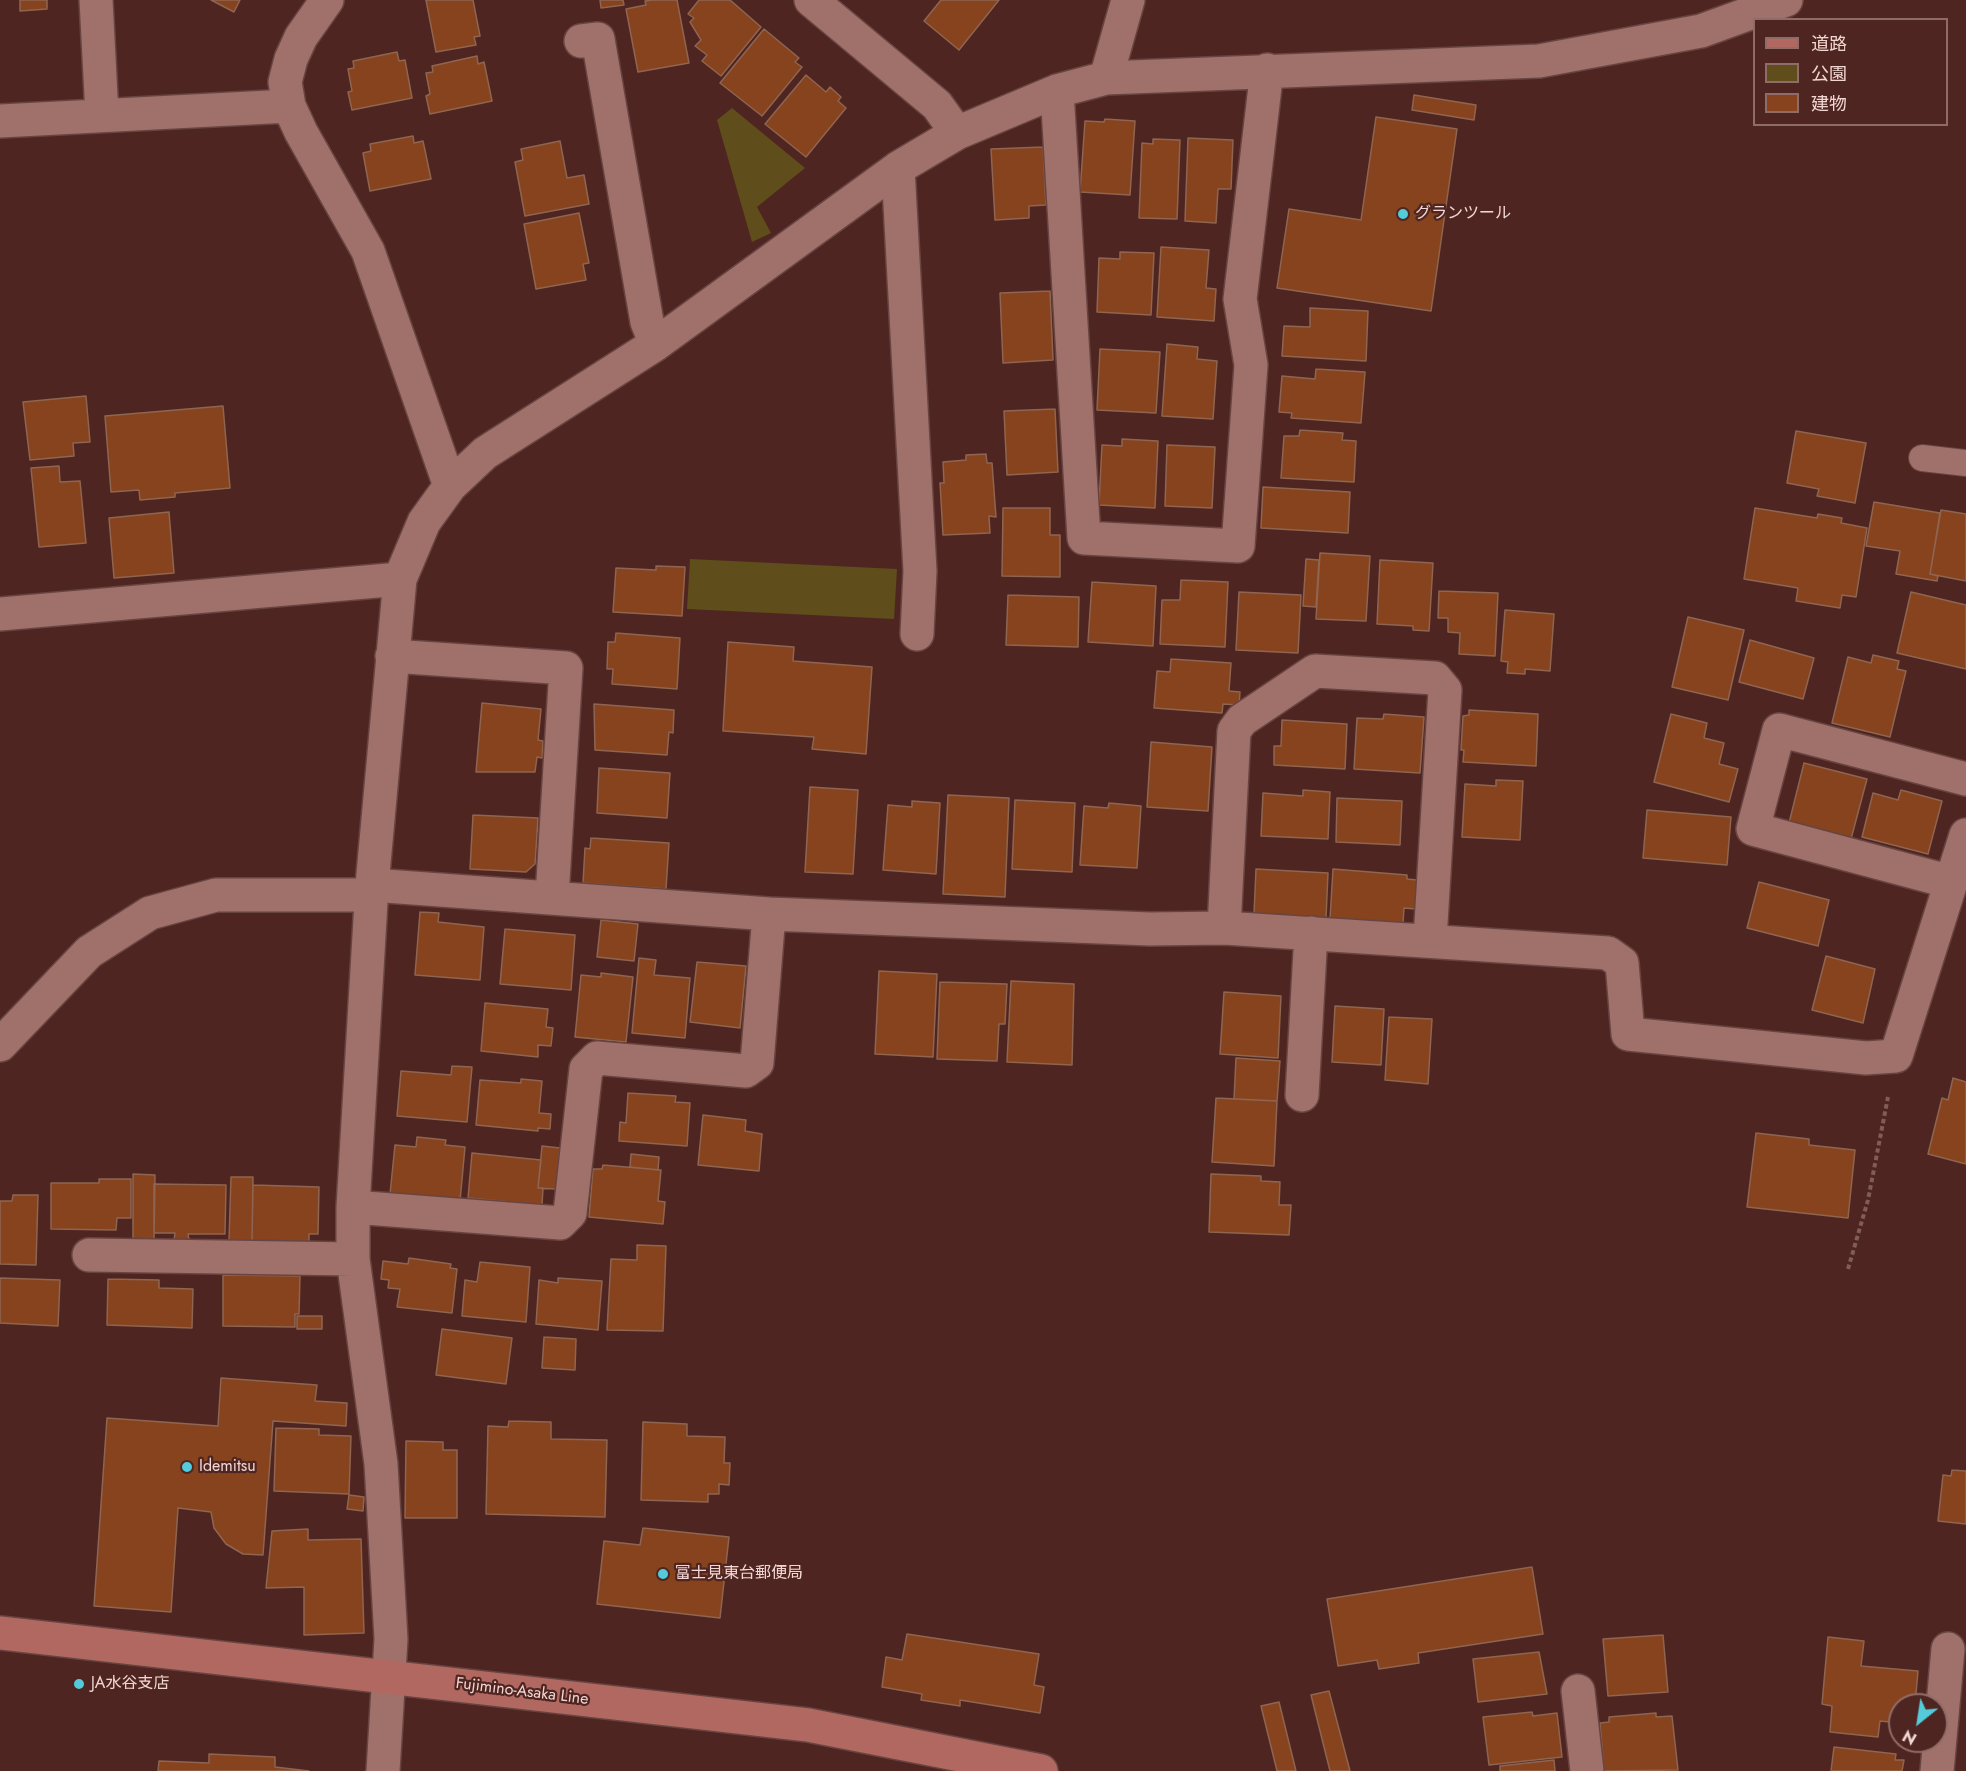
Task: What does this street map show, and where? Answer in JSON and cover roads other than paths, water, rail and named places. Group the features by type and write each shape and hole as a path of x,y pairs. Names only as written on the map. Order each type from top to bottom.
{"main road":[{"name":"Fujimino-Asaka Line","path":"0,1633 808,1725 1041,1771"}],"street":[{"path":"96,0 102,115"},
{"path":"327,0 301,37 291,58 285,82 289,106 368,251 450,486"},
{"path":"811,0 937,105 957,133"},
{"path":"1106,78 1128,0"},
{"path":"383,1771 391,1639 381,1464 353,1259 353,1207 372,890 400,579 424,522 450,486 484,453 656,344 898,168 957,133 1057,90 1106,78 1539,61 1701,31 1786,0"},
{"path":"580,41 598,39 647,322 656,344"},
{"path":"1057,90 1084,538 1238,546 1251,365 1240,299 1267,70"},
{"path":"0,121 289,106"},
{"path":"898,168 921,572 917,634"},
{"path":"0,614 400,579"},
{"path":"392,656 566,668 552,897"},
{"path":"1224,928 1234,731 1242,720 1316,671 1435,678 1445,690 1430,940"},
{"path":"1951,882 1753,829 1779,730 1966,779"},
{"path":"0,1045 89,952 150,913 216,896 372,890 552,897 769,914 1150,929 1224,928 1608,953 1622,963 1628,1034 1866,1058 1896,1056 1966,835"},
{"path":"353,1207 560,1223 570,1213 586,1069 597,1058 746,1071 757,1063 769,914"},
{"path":"1302,1095 1311,933"},
{"path":"89,1255 353,1259"},
{"path":"1937,1771 1955,1695 1947,1649"},
{"path":"1578,1691 1587,1771"}],"lane":[{"path":"1922,458 1966,463"}],"place":[{"name":"グランツール","path":"1403,214"},
{"name":"Idemitsu","path":"187,1467"},
{"name":"富士見東台郵便局","path":"663,1574"},
{"name":"JA水谷支店","path":"79,1684"}]}
